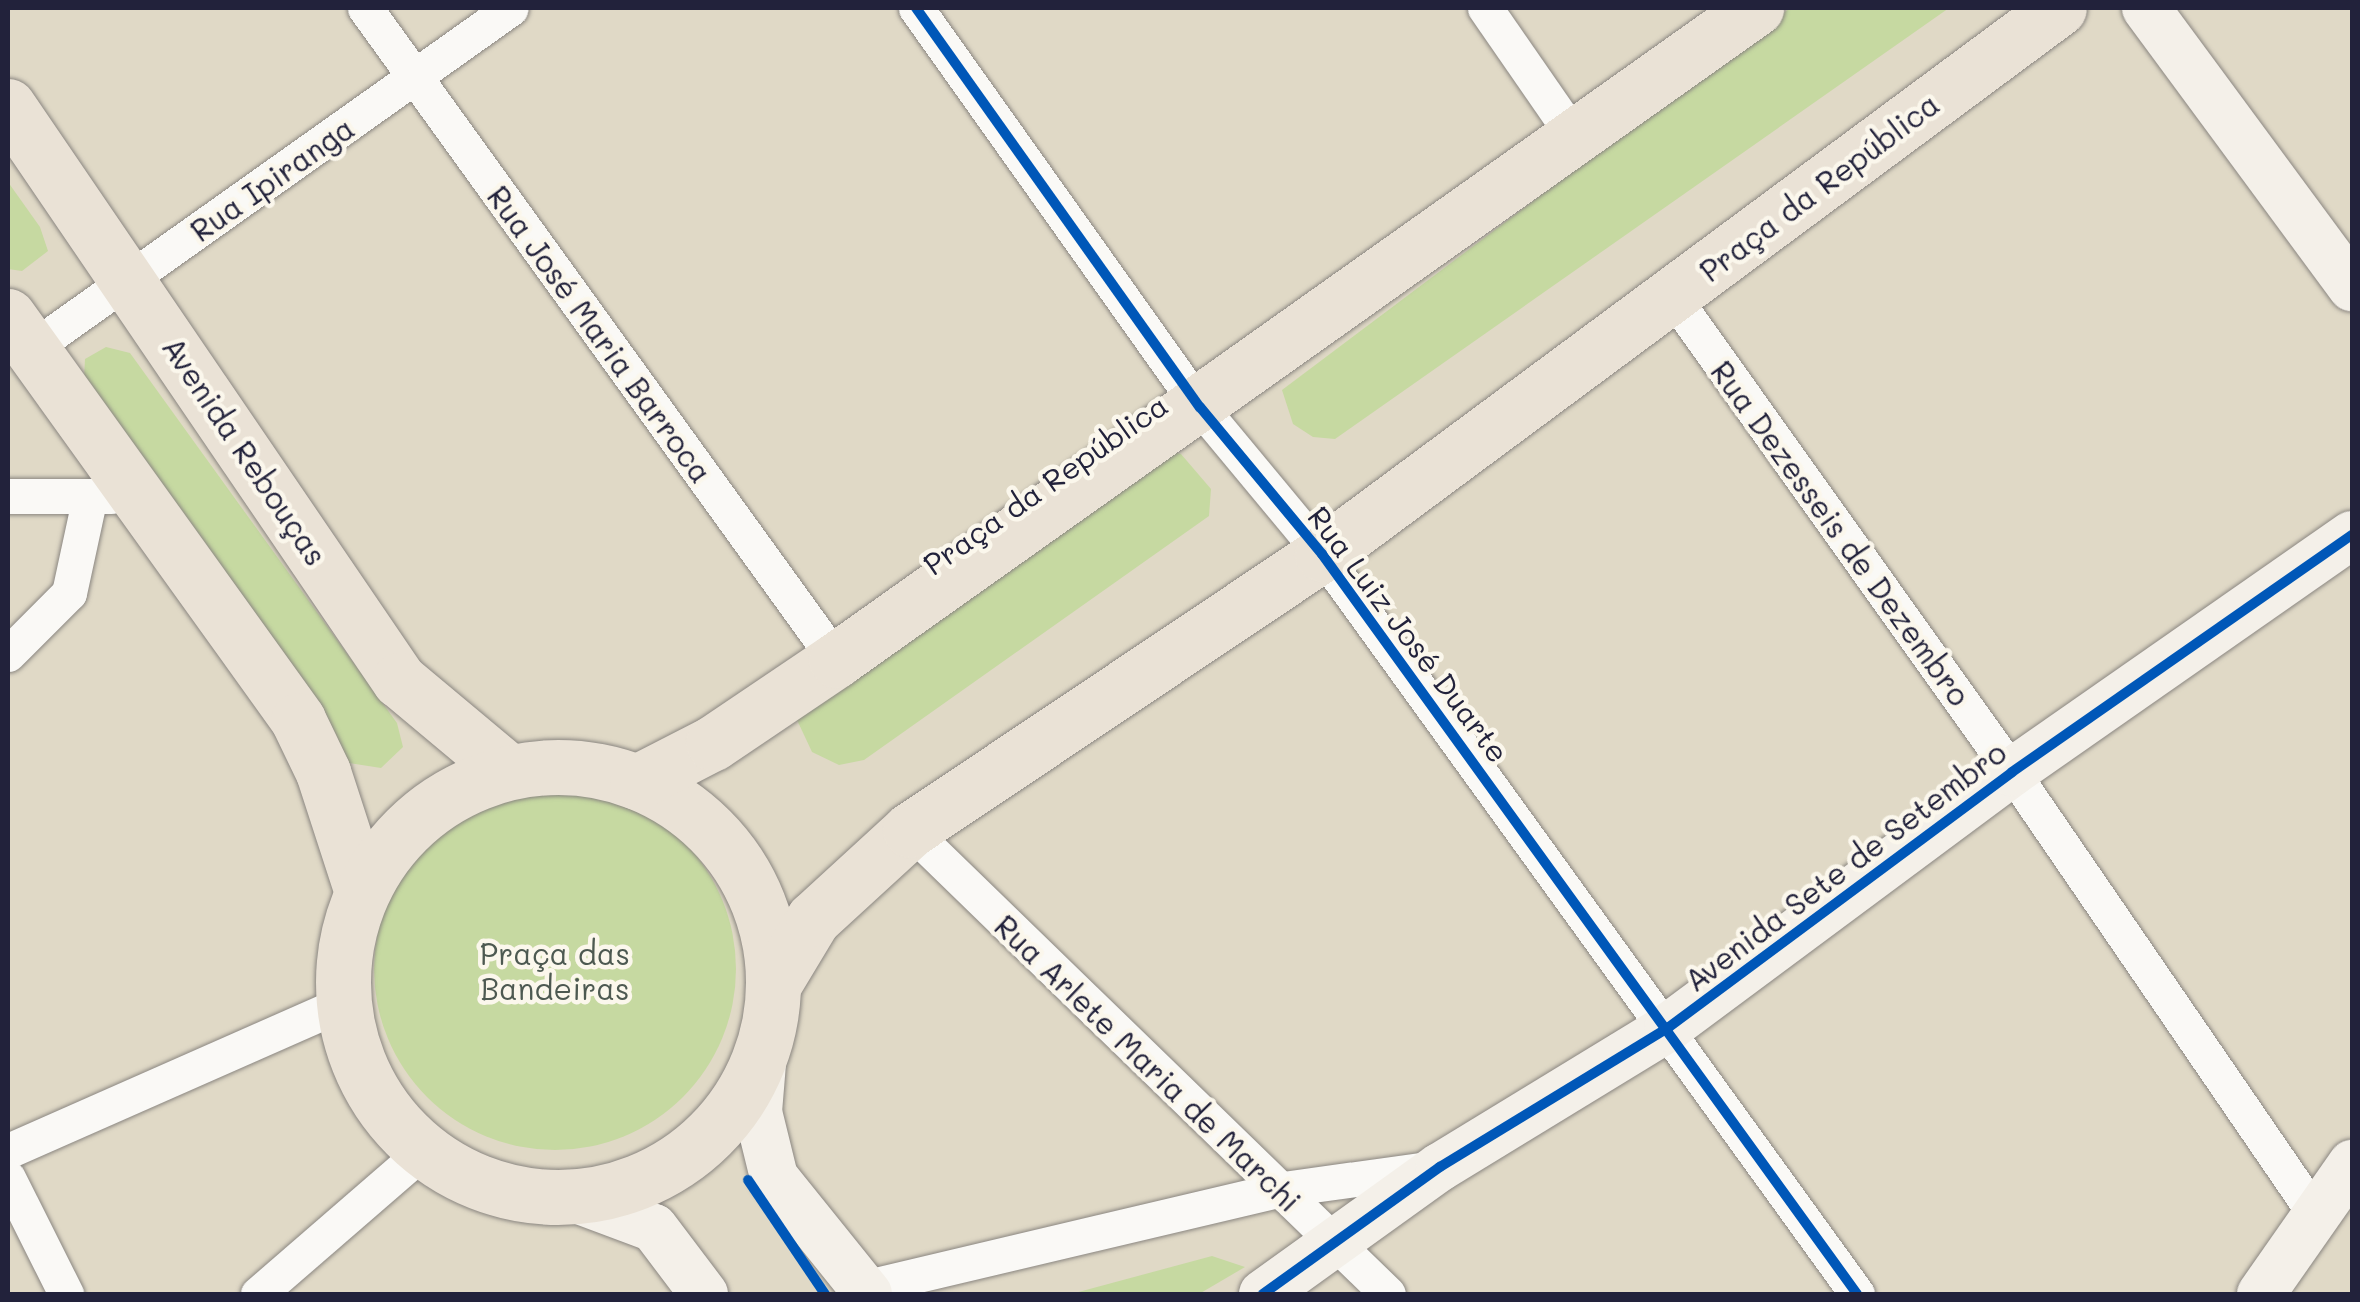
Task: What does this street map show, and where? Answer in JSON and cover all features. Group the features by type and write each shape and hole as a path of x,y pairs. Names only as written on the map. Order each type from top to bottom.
{"main road":[{"name":"Praça da República","path":"637,782 712,743 836,660 1577,140 1756,8"},
{"name":"Praça da República","path":"775,982 813,919 910,830 1322,554 2059,8"},
{"name":"Avenida Rebouças","path":"8,106 399,680 509,772"},
{"path":"20,332 113,496 298,720 324,772 362,888"},
{"path":"574,767 637,782 693,814 737,861 765,918 775,982 764,1052 735,1108 691,1154 636,1184 574,1198 522,1196 422,1152 383,1112 341,1004 343,946 362,888 398,836 436,805 509,772 574,767"}],"street":[{"name":"Rua José Maria Barroca","path":"365,8 836,660"},
{"name":"Rua Ipiranga","path":"20,332 129,280 511,8"},
{"name":"Rua Luiz José Duarte","path":"916,8 1200,407 1322,554 1669,1027 1857,1294"},
{"path":"1485,8 1577,140"},
{"path":"2146,8 2352,287"},
{"name":"Rua Dezesseis de Dezembro","path":"1673,297 2012,772 2315,1214"},
{"path":"8,496 113,496 69,594 8,654"},
{"name":"Avenida Sete de Setembro","path":"1262,1294 1440,1167 1669,1027 2012,772 2352,535"},
{"name":"Rua Arlete Maria de Marchi","path":"910,830 1276,1190 1388,1294"},
{"path":"8,1151 341,1004"},
{"path":"764,1052 758,1112 774,1177 866,1291 1276,1190 1440,1167"},
{"path":"258,1294 422,1152"},
{"path":"2262,1294 2352,1164"},
{"path":"8,1178 66,1294"},
{"path":"574,1198 654,1228 704,1294"}],"green space":[{"path":"1790,8 1949,8 1335,439 1313,437 1293,424 1282,390"},
{"path":"8,182 40,227 48,251 22,271 8,269"},
{"path":"106,347 130,353 397,723 403,747 381,768 349,763 84,378 85,359"},
{"path":"1157,448 1181,454 1211,489 1209,516 864,760 839,765 812,752 797,720 801,697"},
{"name":"Praça das Bandeiras","path":"555,788 590,791 624,802 656,818 683,841 706,868 722,900 733,934 733,1004 722,1038 706,1070 683,1097 656,1120 624,1136 590,1147 555,1150 520,1147 486,1136 454,1120 427,1097 404,1070 388,1038 377,1004 374,969 377,934 388,900 404,868 427,841 454,818 486,802 520,791"},
{"path":"1212,1256 1245,1267 1199,1294 1071,1294"}],"cycle path":[{"path":"916,8 1200,407 1322,554 1857,1294"},
{"path":"1263,1294 1440,1167 1669,1027 2012,772 2352,535"},
{"path":"748,1180 825,1294"}]}
